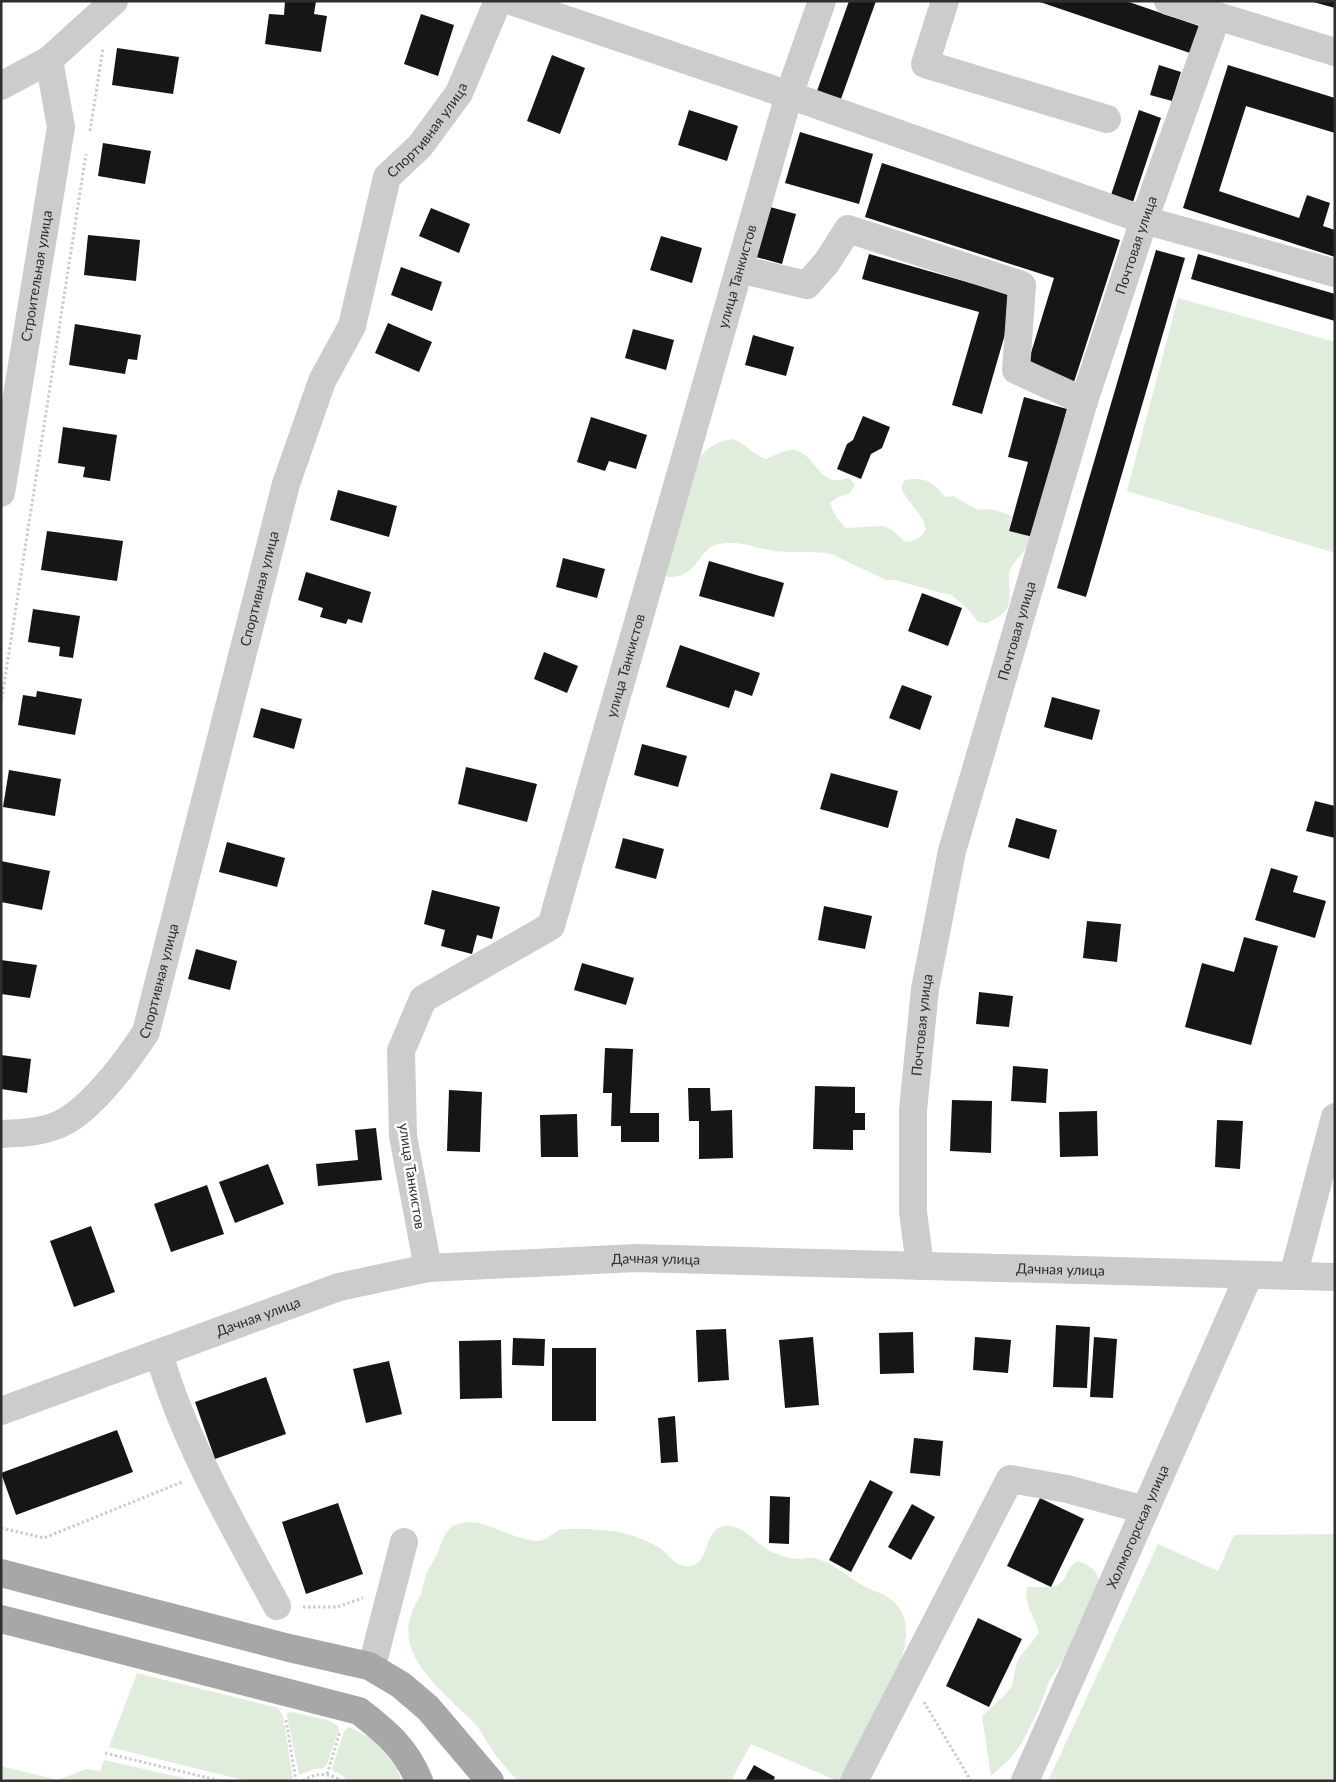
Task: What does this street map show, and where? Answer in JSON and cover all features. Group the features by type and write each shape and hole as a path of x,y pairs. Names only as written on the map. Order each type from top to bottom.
{"main road":[{"path":"1,1573 288,1648 369,1666 401,1685 428,1708 490,1781"},
{"path":"1,1618 359,1711 402,1748 419,1781"}],"street":[{"path":"1,86 49,60 114,1"},
{"name":"Спортивная улица","path":"1,1134 24,1133 66,1121 91,1101 109,1081 131,1055 146,1032 286,484 322,381 352,326 387,177 420,146 459,93 498,1"},
{"path":"512,1 789,95 1144,220 1335,273"},
{"name":"улица Танкистов","path":"428,1268 403,1136 401,1051 423,1000 551,926 789,95 822,1"},
{"path":"945,1 925,64 1107,119"},
{"path":"1168,1 1335,52"},
{"name":"Почтовая улица","path":"920,1266 913,1212 913,1110 925,989 952,851 1084,401 1144,220 1217,16"},
{"name":"Строительная улица","path":"1,493 62,127 49,60"},
{"path":"739,269 807,285 828,262 848,229 1022,285 1016,370 1084,401"},
{"path":"1293,1276 1335,1117"},
{"name":"Дачная улица","path":"1,1411 339,1287 428,1268 636,1258 1335,1277"},
{"name":"Холмогорская улица","path":"1025,1781 1250,1274"},
{"path":"159,1354 168,1384 206,1473 277,1606"},
{"path":"854,1781 1010,1479 1067,1489 1145,1510"},
{"path":"369,1666 374,1658 404,1542"}],"path":[{"path":"90,133 103,45"},
{"path":"1,704 86,152"},
{"path":"1,1528 44,1538 206,1473"},
{"path":"277,1606 337,1607 392,1589"},
{"path":"908,1676 971,1781"},
{"path":"285,1716 296,1781"},
{"path":"327,1774 341,1731"},
{"path":"105,1753 221,1781"},
{"path":"303,1781 312,1776 327,1774 342,1781"}],"green space":[{"path":"1178,298 1335,342 1335,553 1127,491"},
{"path":"733,439 766,459 785,451 799,451 809,458 827,478 841,480 849,478 855,485 849,494 838,497 830,503 836,517 846,528 883,526 891,529 905,542 920,537 926,529 924,523 901,488 905,480 912,479 928,481 945,497 953,496 978,510 995,510 1012,516 1009,531 1033,537 1009,572 1009,603 1005,612 987,623 978,622 966,607 950,594 895,580 886,580 831,554 777,551 738,543 725,543 711,547 691,569 677,576 667,577 665,568 698,461 704,452 712,446 722,441"},
{"path":"468,1522 485,1525 527,1540 536,1541 546,1539 559,1530 564,1529 591,1529 628,1534 653,1544 675,1562 685,1566 693,1566 699,1562 712,1534 717,1529 724,1526 738,1528 772,1552 785,1557 811,1558 826,1562 862,1585 886,1596 894,1602 900,1609 906,1625 901,1660 838,1781 751,1744 731,1781 518,1781 495,1754 477,1726 429,1678 419,1664 408,1634 411,1614 445,1534 453,1526"},
{"path":"1335,1534 1335,1781 1048,1781 1158,1544 1218,1571 1234,1535"},
{"path":"1077,1561 1094,1570 1101,1586 1070,1650 1049,1681 1040,1707 1021,1744 1011,1758 991,1776 982,1716 1012,1686 1017,1661 1039,1633 1028,1605 1027,1587 1058,1585 1062,1582 1071,1566"},
{"path":"137,1673 278,1708 283,1716 293,1781 247,1781 109,1747"},
{"path":"291,1712 328,1720 338,1726 339,1730 324,1768 314,1769 299,1775 287,1715 287,1713"},
{"path":"349,1727 379,1742 396,1766 402,1781 348,1781 339,1773 334,1772 332,1768 344,1731"},
{"path":"104,1760 197,1781 1,1781 1,1766 58,1780 86,1769 100,1771"}],"building":[{"path":"285,1 316,1 314,14 327,16 321,52 265,44 269,14 284,15"},
{"path":"849,1 876,1 841,99 817,91"},
{"path":"1126,1 1199,26 1190,53 1040,2"},
{"path":"1335,1 1335,8 1313,2"},
{"path":"421,14 454,25 438,76 404,64"},
{"path":"117,48 179,57 173,94 112,85"},
{"path":"552,55 585,68 560,134 527,121"},
{"path":"1159,65 1181,72 1172,101 1150,95"},
{"path":"1228,65 1335,98 1335,133 1246,106 1219,191 1299,218 1307,195 1330,203 1323,226 1335,230 1335,257 1183,208"},
{"path":"689,110 738,126 727,161 678,145"},
{"path":"1139,110 1161,118 1133,202 1111,195"},
{"path":"800,132 873,154 859,204 785,183"},
{"path":"103,143 151,151 145,184 98,176"},
{"path":"882,163 1120,240 1074,382 1027,366 1054,278 865,217"},
{"path":"770,207 796,214 782,264 756,257"},
{"path":"431,208 470,224 459,253 419,236"},
{"path":"88,235 140,240 136,281 84,275"},
{"path":"661,236 702,248 692,283 650,270"},
{"path":"1156,250 1185,258 1086,597 1057,588"},
{"path":"869,254 1016,296 982,414 952,405 979,312 862,279"},
{"path":"1198,254 1335,294 1335,321 1191,279"},
{"path":"401,267 442,282 432,311 391,295"},
{"path":"388,323 432,342 419,372 375,353"},
{"path":"75,324 141,335 137,360 128,359 125,374 69,365"},
{"path":"633,329 674,340 666,370 625,358"},
{"path":"753,335 794,347 786,376 745,365"},
{"path":"1024,397 1067,409 1033,537 1009,531 1028,462 1008,457"},
{"path":"863,416 890,427 882,448 871,454 861,479 837,469 847,444 853,440"},
{"path":"591,417 647,435 636,469 609,461 605,471 577,462"},
{"path":"63,427 117,435 110,481 83,477 85,467 58,463"},
{"path":"338,490 397,506 389,537 330,520"},
{"path":"47,531 123,541 117,581 41,570"},
{"path":"563,558 605,569 597,598 556,587"},
{"path":"709,561 784,583 774,617 699,596"},
{"path":"306,572 371,592 362,623 348,619 346,624 320,617 323,608 298,600"},
{"path":"922,593 962,608 948,646 908,631"},
{"path":"33,609 80,616 73,658 59,656 60,647 28,642"},
{"path":"680,645 760,673 752,696 735,690 729,708 666,687"},
{"path":"544,652 578,666 567,693 534,679"},
{"path":"902,685 932,696 920,730 889,718"},
{"path":"37,691 82,699 75,735 18,725 23,695 36,697"},
{"path":"1052,697 1100,710 1092,740 1044,727"},
{"path":"261,708 302,719 294,749 253,737"},
{"path":"642,744 687,756 678,787 634,775"},
{"path":"466,767 537,784 527,822 458,804"},
{"path":"9,770 61,779 55,816 3,807"},
{"path":"831,773 898,791 888,828 820,809"},
{"path":"1315,801 1335,806 1335,838 1306,831"},
{"path":"1016,818 1057,830 1049,859 1008,847"},
{"path":"623,838 664,849 656,879 615,868"},
{"path":"227,842 285,858 277,887 219,872"},
{"path":"1,861 50,871 42,910 1,902"},
{"path":"1271,868 1298,876 1293,892 1326,901 1315,938 1255,920"},
{"path":"432,890 500,907 492,939 477,935 472,954 441,946 445,930 424,924"},
{"path":"824,906 872,916 865,949 818,940"},
{"path":"1087,921 1121,924 1117,962 1083,958"},
{"path":"1244,937 1278,946 1251,1045 1185,1027 1202,963 1234,972"},
{"path":"196,949 237,961 230,990 188,979"},
{"path":"1,960 37,965 30,998 1,994"},
{"path":"582,963 634,978 626,1005 574,990"},
{"path":"979,992 1013,996 1009,1027 976,1024"},
{"path":"605,1048 633,1049 630,1113 659,1113 659,1142 621,1142 621,1126 611,1126 612,1093 603,1093"},
{"path":"1,1055 31,1059 27,1093 1,1089"},
{"path":"1013,1066 1048,1069 1046,1103 1011,1101"},
{"path":"815,1086 855,1087 855,1113 865,1113 865,1130 853,1130 853,1150 813,1149"},
{"path":"688,1088 710,1088 711,1111 732,1110 733,1158 699,1159 699,1121 689,1121"},
{"path":"449,1090 482,1092 480,1152 447,1151"},
{"path":"952,1100 992,1101 991,1153 950,1151"},
{"path":"1097,1111 1098,1156 1060,1157 1059,1112"},
{"path":"577,1114 578,1157 541,1157 540,1115"},
{"path":"1217,1120 1243,1121 1240,1169 1215,1167"},
{"path":"376,1128 382,1180 318,1186 316,1164 358,1160 355,1130"},
{"path":"268,1164 284,1204 235,1223 219,1182"},
{"path":"207,1185 224,1234 171,1252 154,1204"},
{"path":"91,1226 115,1292 74,1307 50,1241"},
{"path":"1056,1325 1090,1327 1087,1388 1053,1387"},
{"path":"726,1329 729,1380 698,1382 696,1330"},
{"path":"913,1332 914,1373 880,1374 879,1333"},
{"path":"813,1337 819,1405 785,1408 779,1340"},
{"path":"975,1337 1011,1340 1008,1373 973,1370"},
{"path":"1094,1337 1117,1339 1113,1398 1090,1397"},
{"path":"513,1338 545,1339 544,1366 512,1365"},
{"path":"501,1340 502,1398 460,1399 459,1341"},
{"path":"552,1348 596,1348 596,1421 552,1421"},
{"path":"389,1361 402,1414 366,1423 353,1369"},
{"path":"266,1377 286,1434 215,1459 195,1402"},
{"path":"675,1416 678,1462 661,1463 658,1418"},
{"path":"117,1430 133,1472 16,1515 1,1473"},
{"path":"914,1438 943,1441 940,1476 910,1473"},
{"path":"870,1480 893,1492 851,1572 829,1560"},
{"path":"770,1496 790,1497 789,1544 769,1543"},
{"path":"1040,1498 1084,1519 1051,1587 1007,1566"},
{"path":"338,1503 363,1574 306,1594 282,1522"},
{"path":"912,1504 935,1517 911,1560 888,1547"},
{"path":"978,1618 1022,1639 989,1707 946,1686"},
{"path":"754,1765 775,1777 773,1781 745,1781"}]}
